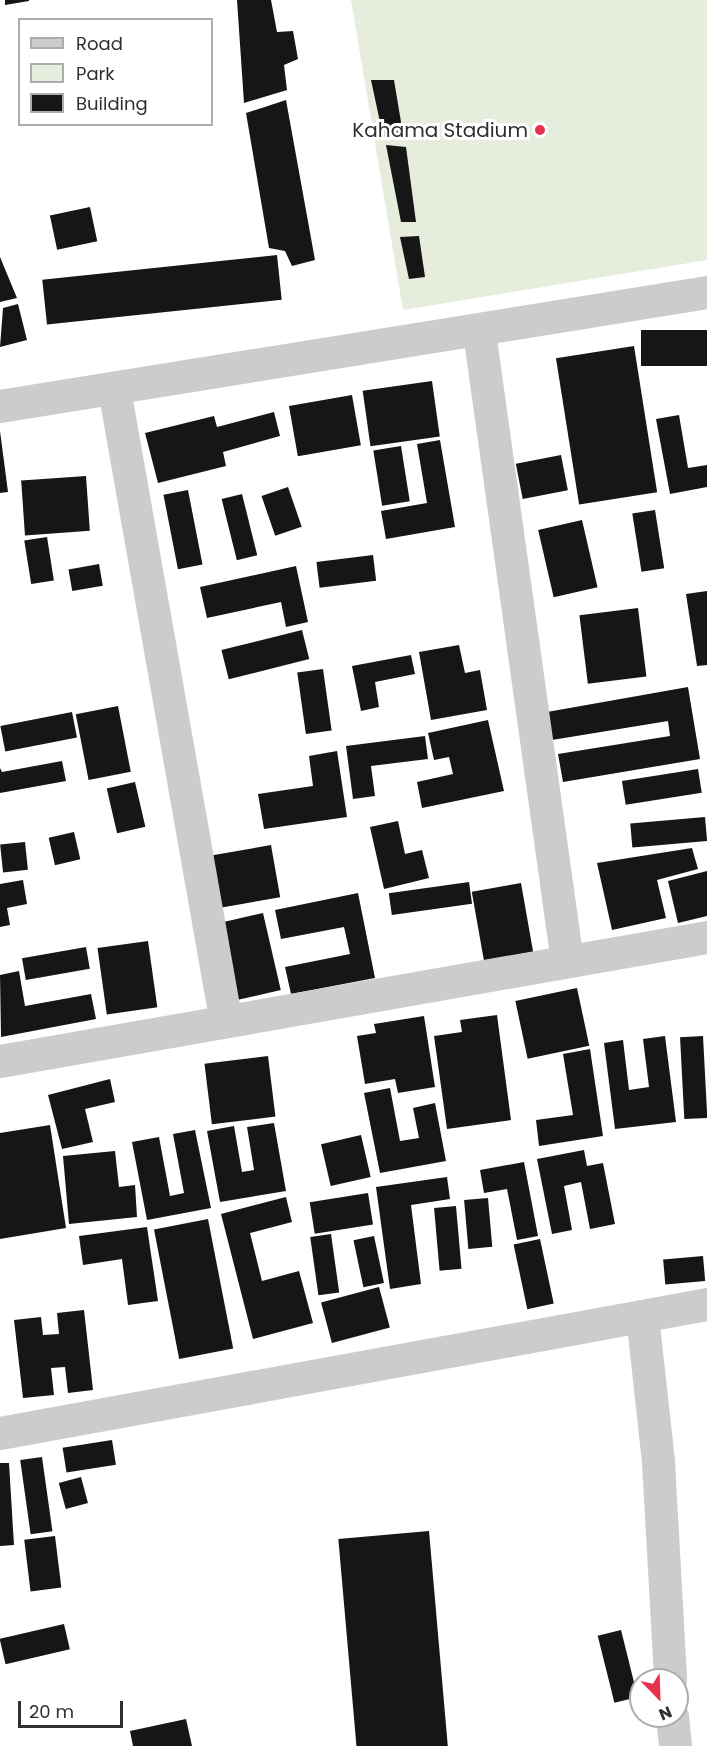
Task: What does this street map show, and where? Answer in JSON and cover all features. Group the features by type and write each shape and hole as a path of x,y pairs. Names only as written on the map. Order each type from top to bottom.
{"street":[{"path":"0,406 479,332 707,292"},
{"path":"479,332 567,962"},
{"path":"114,389 225,1017"},
{"path":"0,1061 225,1017 707,937"},
{"path":"0,1433 707,1304"},
{"path":"642,1316 658,1462 669,1668"},
{"path":"673,1728 675,1746"}],"green space":[{"name":"Kahama Stadium","path":"351,0 707,0 707,260 403,310"}],"building":[{"path":"5,0 29,0 29,1 5,5"},
{"path":"237,0 271,0 277,32 293,31 298,59 284,65 287,90 244,103"},
{"path":"371,80 394,80 404,140 383,136"},
{"path":"286,100 315,260 292,266 285,251 269,248 246,113"},
{"path":"386,145 406,147 416,222 401,222"},
{"path":"90,207 97,241 57,250 50,216"},
{"path":"419,236 425,277 409,279 400,237"},
{"path":"277,255 282,300 47,324 42,280"},
{"path":"0,257 17,298 0,302"},
{"path":"18,304 27,340 0,347 3,308"},
{"path":"641,330 707,330 707,366 641,366"},
{"path":"634,346 657,492 579,505 556,358"},
{"path":"432,381 440,436 370,446 363,391"},
{"path":"352,395 361,445 298,456 289,406"},
{"path":"274,412 280,436 223,452 226,466 158,483 145,433 214,416 217,427"},
{"path":"679,415 688,468 707,465 707,487 670,494 656,419"},
{"path":"0,431 8,492 0,493"},
{"path":"440,440 455,527 386,539 381,511 427,503 417,444"},
{"path":"401,446 410,501 382,506 373,450"},
{"path":"561,455 568,490 523,499 516,464"},
{"path":"86,476 90,531 25,535 21,481"},
{"path":"288,487 302,527 275,536 262,496"},
{"path":"188,490 203,565 178,569 163,495"},
{"path":"242,494 257,555 237,560 222,499"},
{"path":"655,510 664,568 642,572 632,514"},
{"path":"582,520 598,587 554,597 538,530"},
{"path":"47,537 54,580 31,584 24,541"},
{"path":"373,555 376,581 320,588 316,562"},
{"path":"99,564 103,586 72,591 68,569"},
{"path":"296,566 308,622 286,627 281,602 207,618 200,587"},
{"path":"707,591 707,665 697,666 686,594"},
{"path":"638,608 646,676 588,684 579,615"},
{"path":"302,630 309,659 229,679 221,650"},
{"path":"459,645 465,673 480,670 487,710 431,720 419,652"},
{"path":"411,655 415,674 375,682 379,707 361,711 352,666"},
{"path":"323,669 332,730 306,734 297,673"},
{"path":"688,687 700,759 563,782 558,754 670,736 668,721 552,740 547,712"},
{"path":"118,706 131,772 89,780 76,714"},
{"path":"72,712 77,738 5,751 0,726"},
{"path":"488,720 504,791 422,808 417,782 453,774 449,757 434,760 428,733"},
{"path":"425,736 428,759 371,766 375,796 353,799 346,746"},
{"path":"337,751 347,817 264,829 258,794 313,786 309,756"},
{"path":"62,761 66,781 0,793 0,768 2,772"},
{"path":"698,769 702,793 626,805 622,781"},
{"path":"135,782 145,827 117,833 107,789"},
{"path":"705,817 707,841 632,847 630,824"},
{"path":"398,821 405,854 422,850 429,878 384,889 370,827"},
{"path":"74,832 80,859 55,865 49,838"},
{"path":"25,842 28,870 3,872 0,845"},
{"path":"271,845 280,897 216,908 207,856"},
{"path":"692,848 698,869 657,880 666,918 612,930 597,863"},
{"path":"707,871 707,916 678,923 668,881"},
{"path":"23,880 27,904 7,908 10,925 0,927 0,884"},
{"path":"469,882 472,904 392,915 389,893"},
{"path":"521,883 533,952 484,961 472,892"},
{"path":"358,893 375,978 291,994 285,967 350,954 344,927 281,939 275,910"},
{"path":"263,913 281,990 236,1000 218,923"},
{"path":"148,941 157,1007 107,1014 97,948"},
{"path":"86,947 90,969 26,980 22,958"},
{"path":"19,971 25,1006 91,994 96,1019 1,1037 0,975"},
{"path":"577,988 589,1046 528,1059 515,1001"},
{"path":"497,1015 511,1120 447,1129 434,1036 462,1032 460,1020"},
{"path":"424,1016 435,1087 398,1093 395,1079 365,1084 357,1036 376,1033 374,1024"},
{"path":"665,1036 676,1122 615,1129 604,1043 623,1040 629,1090 649,1087 643,1039"},
{"path":"703,1036 707,1118 684,1119 680,1037"},
{"path":"590,1049 603,1136 539,1146 536,1120 573,1115 563,1054"},
{"path":"268,1056 275,1117 212,1124 204,1064"},
{"path":"110,1079 115,1102 85,1109 93,1142 62,1149 48,1095"},
{"path":"390,1088 400,1141 419,1138 413,1108 435,1103 446,1161 380,1173 364,1093"},
{"path":"274,1123 286,1191 220,1202 207,1131 234,1126 242,1172 254,1170 247,1127"},
{"path":"50,1125 66,1228 0,1239 0,1133"},
{"path":"195,1130 211,1208 147,1220 132,1142 159,1137 170,1196 184,1193 173,1134"},
{"path":"361,1135 371,1177 331,1186 321,1144"},
{"path":"584,1150 587,1166 603,1163 615,1224 590,1229 581,1182 564,1186 572,1230 552,1234 537,1159"},
{"path":"115,1151 119,1187 135,1185 137,1217 69,1224 63,1156"},
{"path":"524,1162 538,1236 517,1240 507,1189 484,1193 480,1170"},
{"path":"447,1177 450,1199 411,1205 421,1284 390,1289 376,1187"},
{"path":"368,1193 373,1225 315,1234 310,1202"},
{"path":"286,1197 292,1222 250,1233 262,1281 299,1271 313,1323 253,1339 221,1214"},
{"path":"488,1198 492,1247 468,1249 464,1200"},
{"path":"456,1206 461,1269 440,1271 434,1208"},
{"path":"208,1219 233,1349 179,1359 154,1229"},
{"path":"147,1227 158,1301 128,1305 122,1259 83,1265 79,1236"},
{"path":"331,1234 339,1292 318,1295 310,1237"},
{"path":"374,1236 384,1283 363,1287 353,1240"},
{"path":"540,1239 554,1304 527,1309 514,1245"},
{"path":"703,1256 705,1281 665,1284 663,1259"},
{"path":"379,1287 390,1328 332,1343 321,1303"},
{"path":"84,1310 93,1390 68,1393 65,1367 51,1368 54,1395 23,1398 14,1320 41,1317 43,1335 59,1334 57,1313"},
{"path":"112,1440 116,1465 67,1473 63,1448"},
{"path":"42,1457 52,1531 31,1534 20,1460"},
{"path":"0,1463 9,1463 14,1545 0,1546"},
{"path":"81,1477 88,1503 66,1509 59,1483"},
{"path":"429,1531 448,1746 356,1746 338,1539"},
{"path":"55,1536 61,1588 31,1591 24,1540"},
{"path":"64,1624 70,1649 6,1664 0,1639"},
{"path":"621,1630 630,1668 629,1699 614,1703 598,1636"},
{"path":"186,1719 192,1746 133,1746 130,1731"}],"place":[{"name":"Kahama Stadium","path":"540,130"}]}
